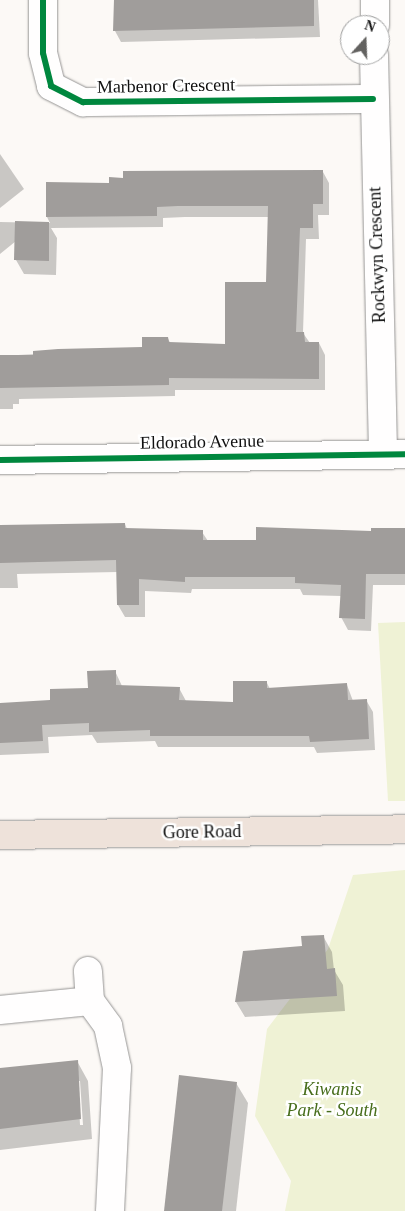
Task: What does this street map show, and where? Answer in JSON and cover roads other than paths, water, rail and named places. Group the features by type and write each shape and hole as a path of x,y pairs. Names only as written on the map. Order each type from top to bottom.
{"main road":[{"name":"Gore Road","path":"0,835 405,829"}],"street":[{"name":"Marbenor Crescent","path":"43,0 43,53 50,86 83,102 373,99"},
{"path":"375,0 375,15"},
{"name":"Rockwyn Crescent","path":"374,65 373,99 394,454"},
{"name":"Eldorado Avenue","path":"0,460 394,454"},
{"path":"88,971 90,1001 108,1026 117,1068 110,1211"},
{"path":"0,1010 90,1001"}],"park label":[{"name":"Kiwanis Park - South","path":"332,1100"}]}
